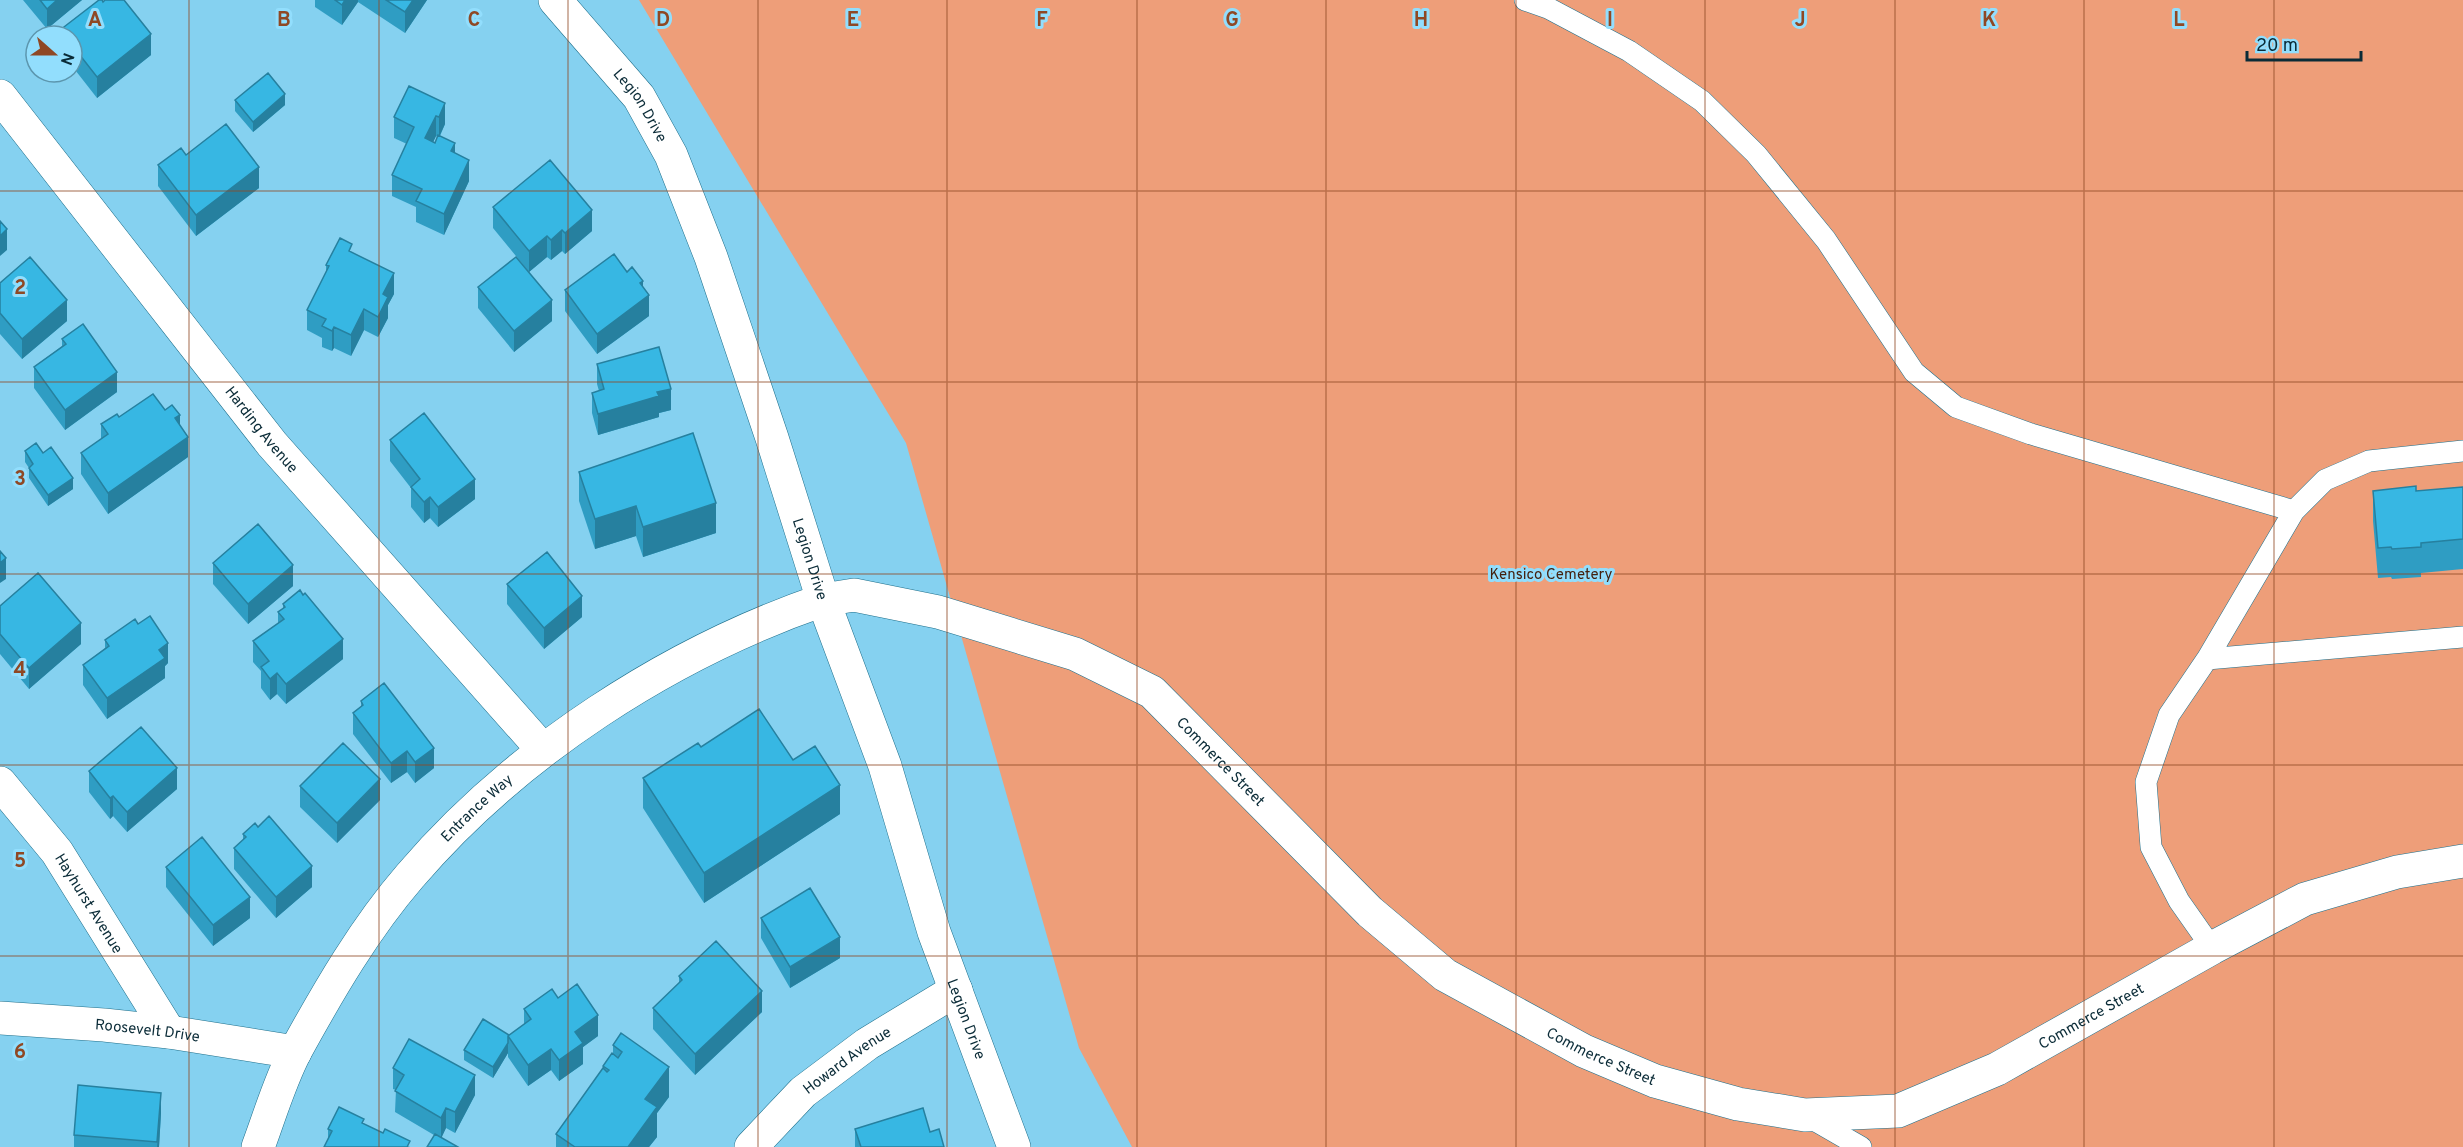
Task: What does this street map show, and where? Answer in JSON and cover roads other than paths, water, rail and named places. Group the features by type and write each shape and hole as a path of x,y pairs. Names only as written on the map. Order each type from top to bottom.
{"street":[{"name":"Legion Drive","path":"555,0 639,97 670,155 711,257 776,449 823,600 885,766 934,932 1014,1147"},
{"name":"Harding Avenue","path":"0,96 272,444 543,750"},
{"name":"Commerce Street","path":"823,600 854,595 938,612 1075,654 1152,692 1370,912 1445,975 1584,1051 1655,1081 1738,1104 1805,1115 1898,1111 1997,1069 2212,948 2305,899 2397,872 2463,861"},
{"name":"Entrance Way","path":"258,1147 295,1052 359,945 409,877 471,811 543,750 645,682 726,638 779,615 823,600"},
{"name":"Hayhurst Avenue","path":"0,783 57,852 169,1032"},
{"name":"Howard Avenue","path":"751,1147 803,1092 867,1044 956,990"},
{"name":"Roosevelt Drive","path":"0,1018 169,1032 295,1052"}],"lane":[{"path":"1525,0 1548,8 1629,51 1702,101 1756,154 1826,240 1914,372 1956,407 2031,434 2294,511"},
{"path":"2212,948 2179,902 2151,847 2146,782 2169,715 2207,659 2294,511 2325,480 2369,460 2463,451"},
{"path":"2207,659 2463,638"},
{"path":"1805,1115 1861,1147"}],"park label":[{"name":"Kensico Cemetery","path":"1551,574"}]}
